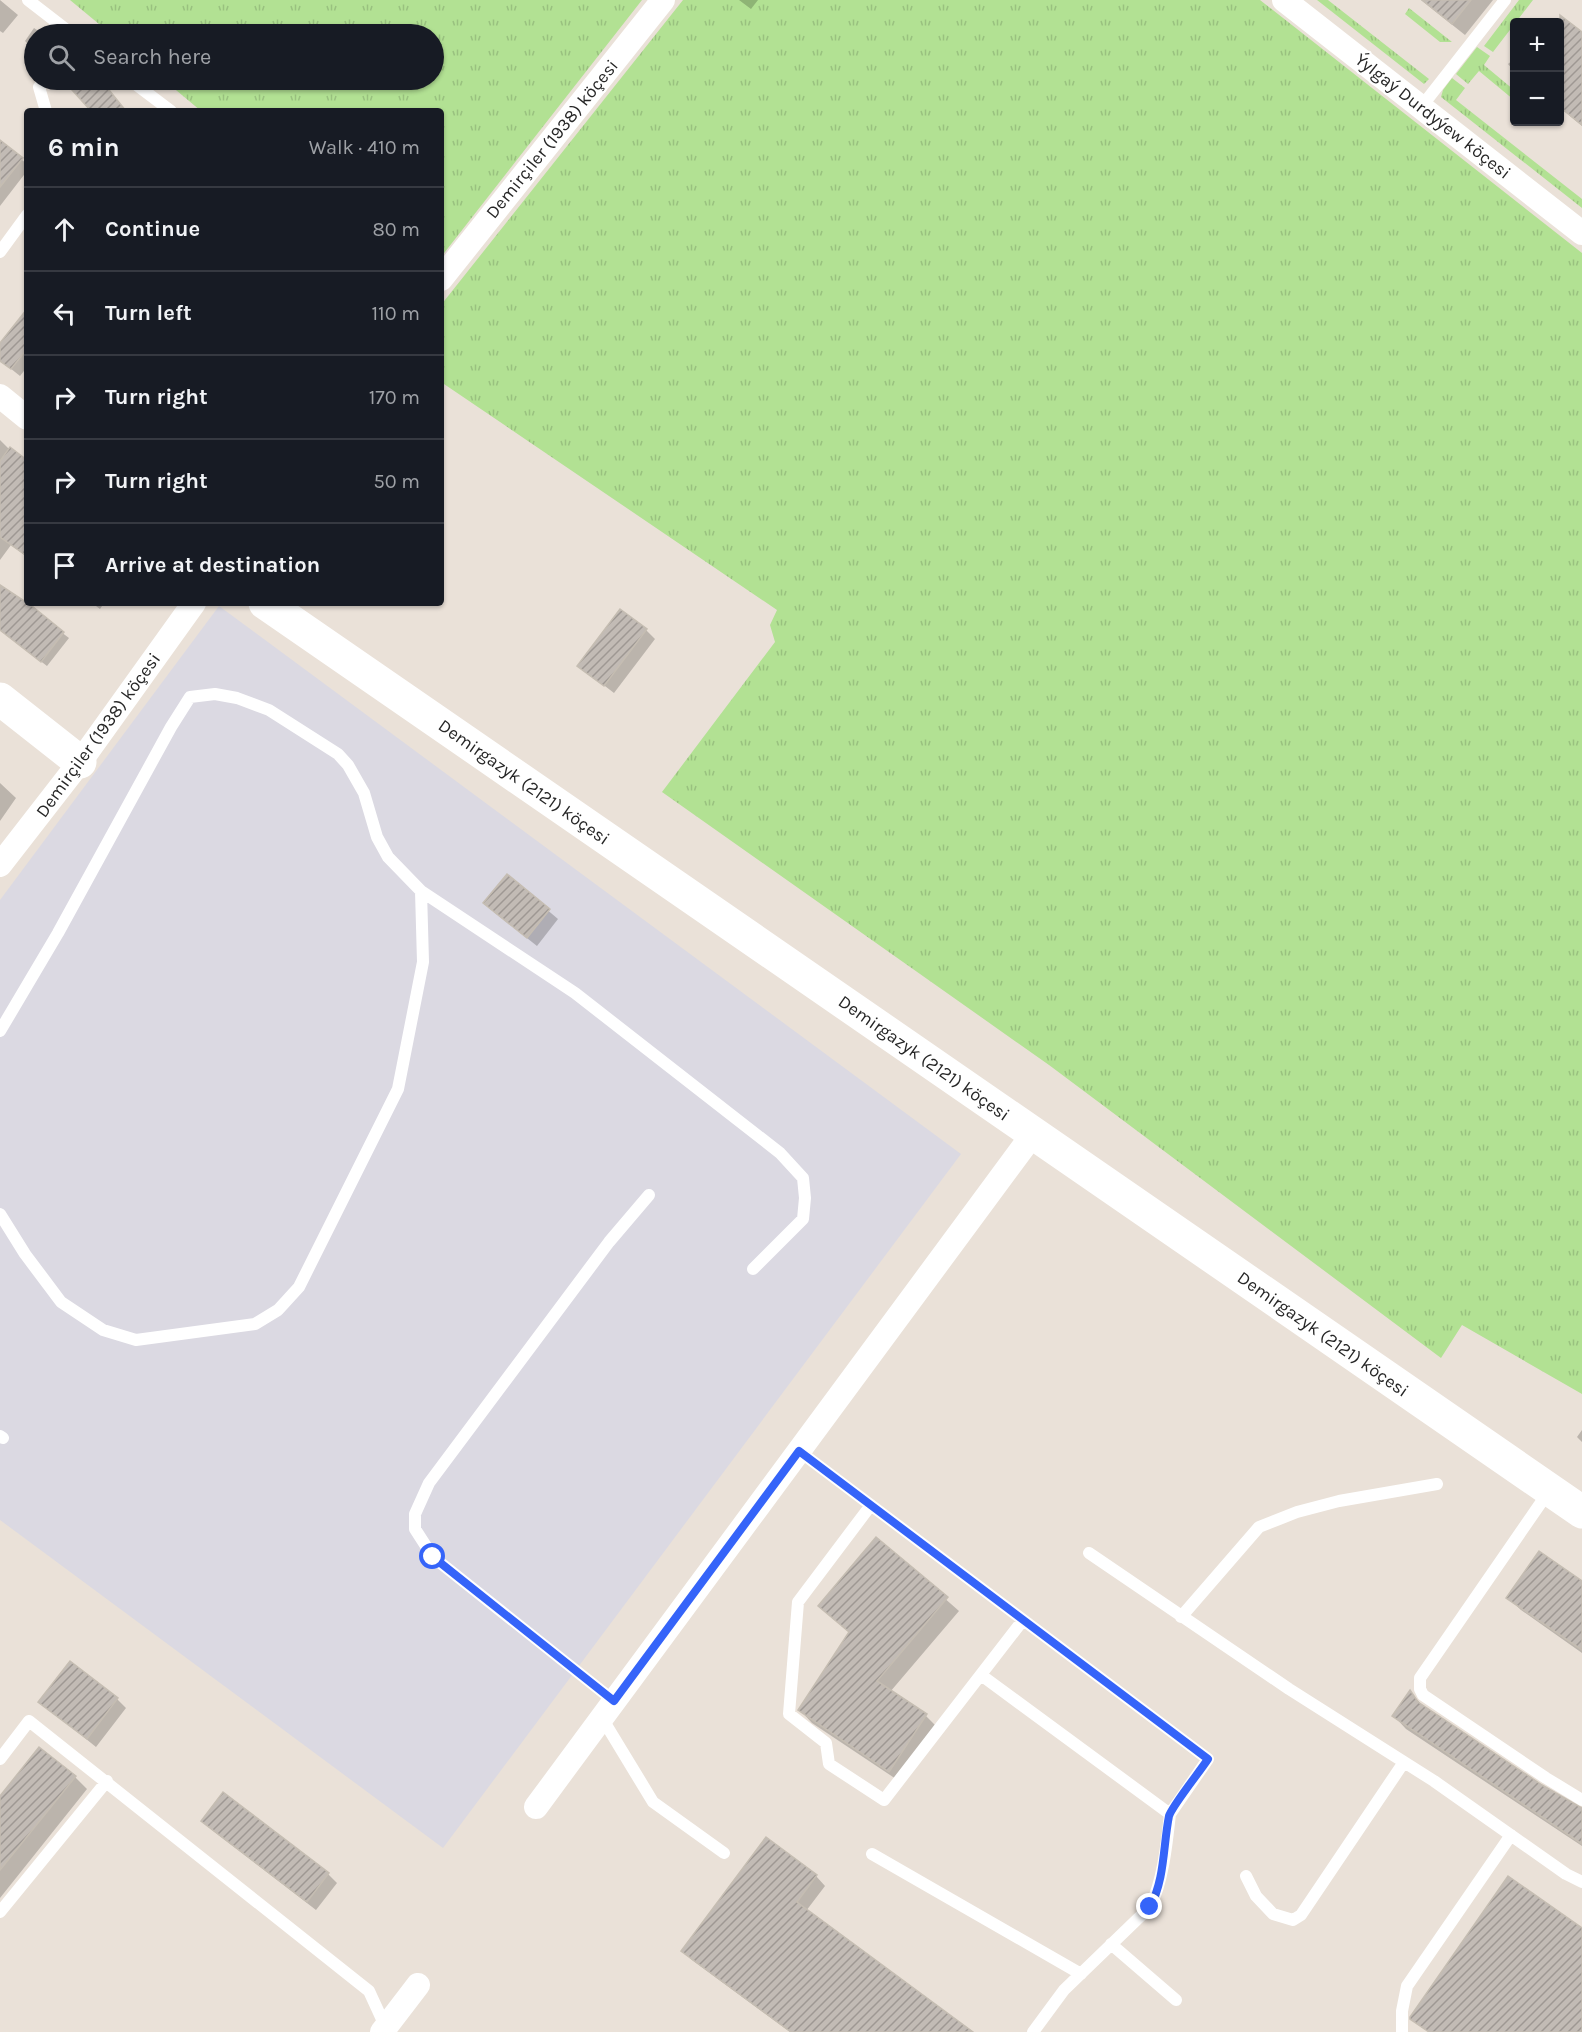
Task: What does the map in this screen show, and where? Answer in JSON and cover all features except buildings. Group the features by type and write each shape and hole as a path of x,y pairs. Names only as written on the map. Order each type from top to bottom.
{"street":[{"name":"Demirçiler (1938) köçesi","path":"444,275 663,0"},
{"name":"Ýylgaý Durdyýew köçesi","path":"1284,0 1582,232"},
{"path":"0,396 24,416"},
{"name":"Demirçiler (1938) köçesi","path":"0,865 80,762 192,606"},
{"name":"Demirgazyk (2121) köçesi","path":"269,606 1582,1512"},
{"path":"0,699 80,762"},
{"path":"536,1807 1033,1134"},
{"path":"385,2030 418,1985"}],"lane":[{"path":"28,0 59,24"},
{"path":"1422,106 1505,0"},
{"path":"40,90 45,108"},
{"path":"143,90 167,108"},
{"path":"0,252 24,219"},
{"path":"0,1032 190,697 215,694 237,698 268,710 338,754 348,765 364,794 377,837 388,857 422,891 575,993 780,1153 803,1178 805,1198 803,1219 753,1269"},
{"path":"0,1214 25,1254 61,1302 103,1330 136,1340 255,1324 278,1310 299,1287 398,1089 423,962 422,891"},
{"path":"649,1195 609,1242 429,1483 415,1515 415,1529 433,1557 608,1710 654,1802 723,1853"},
{"path":"799,1451 1208,1759 1170,1814 1158,1893 1150,1907 1064,1990 1033,2032"},
{"path":"1181,1617 1259,1527 1298,1512 1339,1501 1437,1484"},
{"path":"1549,1490 1420,1678 1419,1683 1423,1695 1582,1800"},
{"path":"871,1505 798,1602 789,1714 826,1743 829,1764 884,1800 1023,1620"},
{"path":"1089,1553 1289,1689 1404,1762 1566,1874 1582,1882"},
{"path":"981,1674 1170,1814"},
{"path":"0,1759 29,1721 369,1991 385,2030"},
{"path":"1246,1876 1256,1896 1273,1914 1293,1920 1301,1916 1404,1762"},
{"path":"0,1912 107,1781"},
{"path":"1402,2032 1402,2011 1407,1986 1512,1835"},
{"path":"872,1854 1081,1974"},
{"path":"1111,1944 1176,2000"}],"shaded area":[{"path":"219,606 961,1154 443,1848 0,1520 0,900"}],"green space":[{"path":"70,0 642,0 444,253 444,108 197,108 176,90 444,90 444,24 99,24"},
{"path":"683,0 1260,0 1582,253 1582,1394 1462,1325 1441,1358 1049,1065 662,792 775,642 770,625 777,610 444,384 444,301"},
{"path":"1317,0 1328,0 1429,79 1424,84"},
{"path":"1519,0 1533,0 1519,18 1510,18 1510,30 1493,52 1484,46"},
{"path":"1409,8 1452,42 1440,42 1405,14"},
{"path":"1477,47 1490,56 1484,65 1510,87 1510,97 1479,71 1468,84 1456,74"},
{"path":"1452,78 1465,88 1456,100 1582,199 1582,208 1441,97"}],"route":[{"path":"433,1557 614,1701 799,1451 1208,1759 1170,1814 1158,1893 1150,1907"}]}
